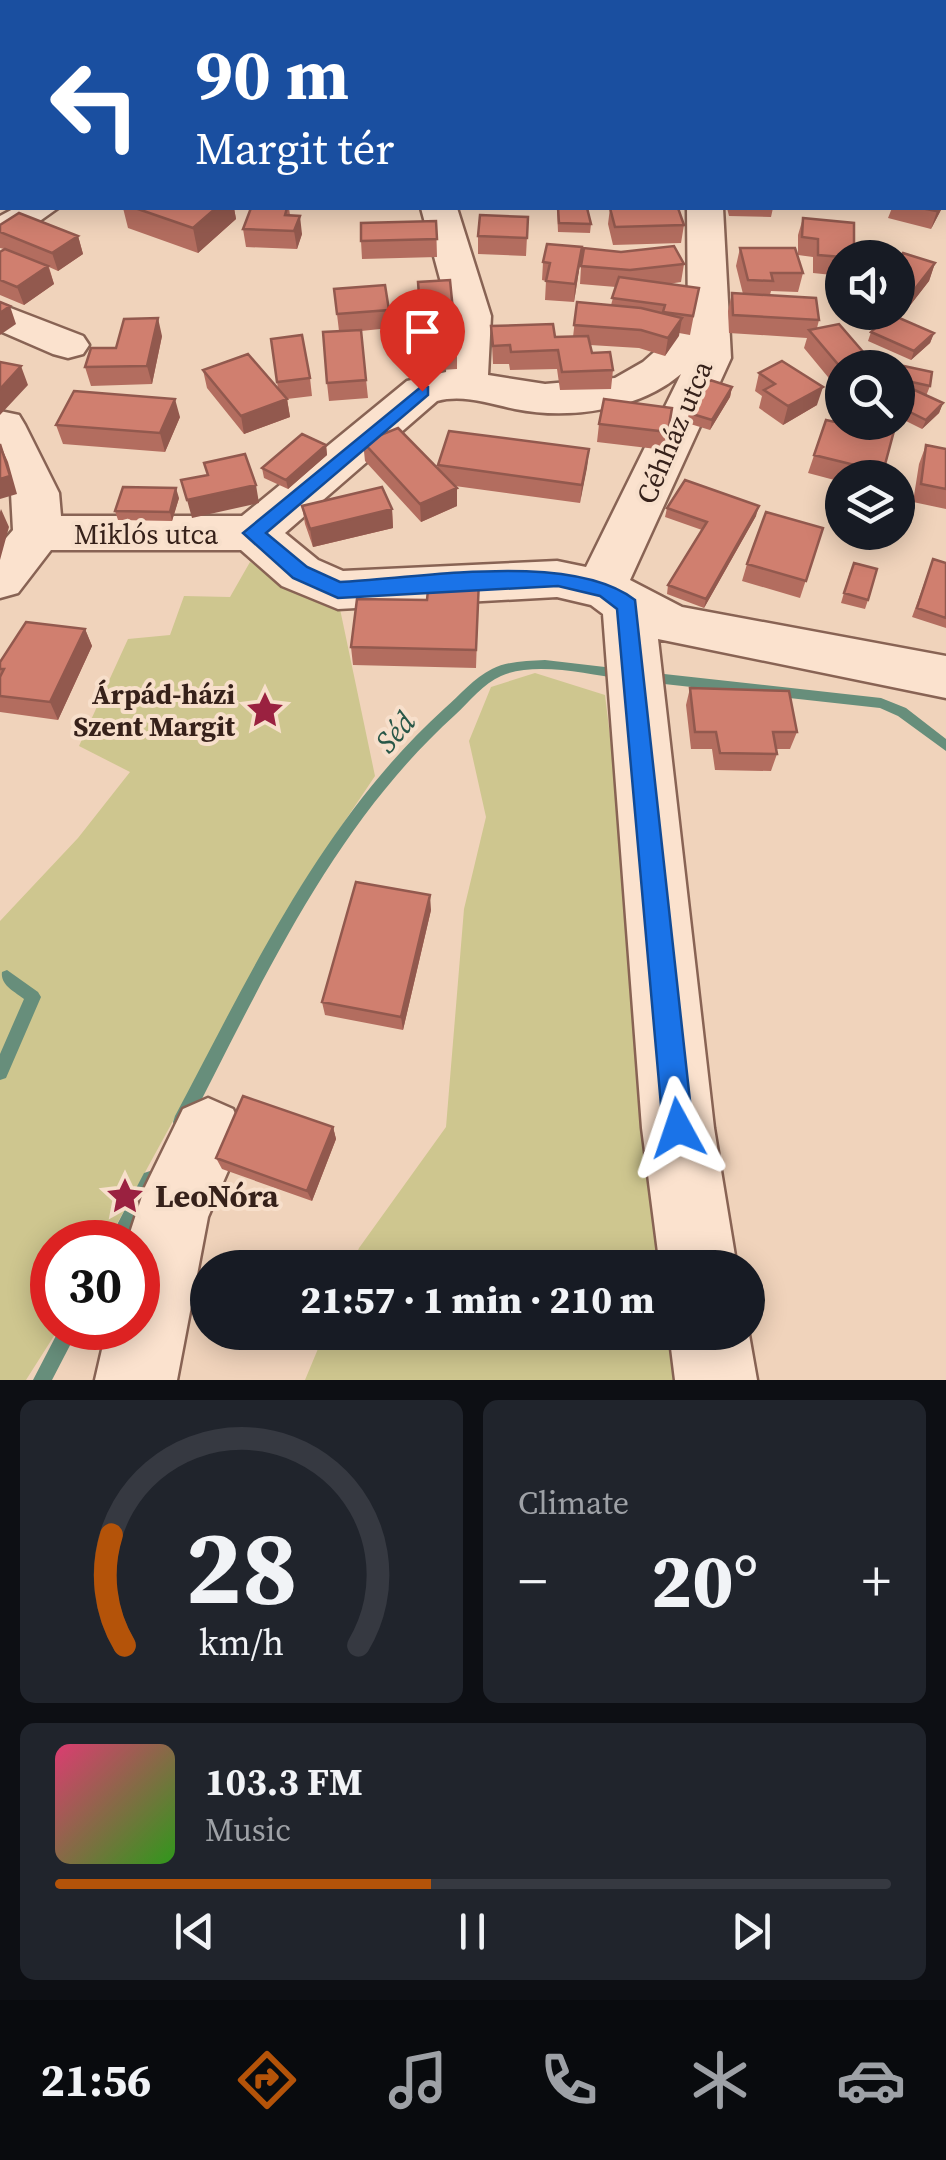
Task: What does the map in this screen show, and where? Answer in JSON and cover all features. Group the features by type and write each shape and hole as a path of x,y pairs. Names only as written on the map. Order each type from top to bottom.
{"street":[{"path":"0,232 37,210"},
{"path":"439,210 470,302 472,326 464,383"},
{"name":"Céhház utca","path":"624,631 710,358 705,210"},
{"path":"0,316 68,345"},
{"path":"696,1250 678,1128 624,631 558,578 338,590 300,573 253,533 422,391 440,384 464,383 540,398 616,391 639,384 710,324"},
{"path":"3,425 35,493 38,533"},
{"name":"Miklós utca","path":"0,580 38,533 253,533"},
{"path":"624,631 675,625 946,678"},
{"path":"136,1380 171,1214 208,1134"},
{"path":"712,1350 716,1380"}],"shaded area":[{"path":"250,562 293,589 340,609 375,776 300,888 119,1220 30,1220 30,1350 45,1350 26,1380 0,1380 0,921 78,838 130,772 79,746 128,639 170,635 184,596 230,597"},
{"path":"535,673 605,695 620,819 636,1074 662,1250 358,1250 446,1127 464,909 486,817 469,741 491,687"},
{"path":"318,1350 678,1350 682,1380 305,1380"}],"building":[{"path":"141,210 214,210 193,228"},
{"path":"250,210 286,210 285,215 300,216 294,231 243,229"},
{"path":"558,210 588,210 591,224 559,223"},
{"path":"611,210 679,210 684,225 615,227"},
{"path":"19,213 78,236 52,253 0,232 0,225"},
{"path":"480,215 528,217 527,238 478,236"},
{"path":"803,218 854,223 854,240 825,240 825,256 818,255 818,239 802,237"},
{"path":"436,221 437,239 361,241 361,223"},
{"path":"547,244 582,247 575,284 546,281 550,263 543,262"},
{"path":"674,246 684,264 630,270 581,266 584,248 621,252"},
{"path":"740,248 795,248 803,273 771,273 773,281 748,280"},
{"path":"5,249 48,266 17,287 0,280 0,252"},
{"path":"915,257 935,263 915,289"},
{"path":"619,277 699,288 693,316 663,312 665,305 612,298"},
{"path":"450,280 457,351 423,353 418,282"},
{"path":"385,285 389,310 337,314 334,289"},
{"path":"732,293 816,298 819,320 733,315"},
{"path":"577,302 641,308 682,318 668,338 641,330 574,325"},
{"path":"158,318 147,366 85,367 91,348 116,348 124,319"},
{"path":"553,324 555,337 588,336 592,353 610,352 613,370 562,372 558,350 511,352 510,345 493,346 491,326"},
{"path":"915,325 934,333 915,350 871,332 915,330"},
{"path":"825,327 825,330 844,330 861,350 826,350 809,330"},
{"path":"361,330 366,380 327,383 323,332"},
{"path":"302,335 310,378 277,382 271,339"},
{"path":"248,354 287,399 241,416 203,370"},
{"path":"782,361 823,387 788,406 764,390 775,384 759,373"},
{"path":"0,362 21,366 0,389"},
{"path":"915,368 932,372 930,386 915,383"},
{"path":"710,380 732,387 712,420 689,413"},
{"path":"915,390 943,403 926,420 915,414"},
{"path":"74,391 175,399 160,433 56,425"},
{"path":"604,399 672,408 668,432 599,424"},
{"path":"825,423 825,440 892,440 886,460 834,460 814,455"},
{"path":"398,428 457,488 420,504 363,442"},
{"path":"449,431 589,449 582,485 438,465"},
{"path":"302,434 326,445 286,480 262,468"},
{"path":"0,444 10,476 0,479"},
{"path":"926,445 946,449 946,489 921,484"},
{"path":"245,454 256,485 187,500 181,480 208,475 204,463"},
{"path":"685,480 759,506 706,599 668,585 707,522 667,508"},
{"path":"123,487 176,488 170,512 115,511"},
{"path":"382,487 392,509 310,529 302,506"},
{"path":"766,512 823,528 806,581 747,564"},
{"path":"933,559 946,563 946,618 917,608"},
{"path":"854,563 877,569 868,600 844,593"},
{"path":"429,579 479,580 476,650 351,647 357,599 427,600"},
{"path":"26,622 85,629 50,702 0,696 4,669 0,669 0,662"},
{"path":"690,688 789,691 797,732 773,732 777,754 720,753 716,732 695,732"},
{"path":"356,882 430,895 401,1017 322,1002"},
{"path":"243,1096 333,1127 307,1191 216,1158"}],"waterway":[{"name":"Séd","path":"181,1122 304,895 379,786 420,739 481,683 500,671 545,665 622,674"},
{"name":"Séd","path":"646,677 881,703 902,712 946,746"},
{"path":"0,1072 33,997 7,977"},
{"name":"Séd","path":"128,1220 150,1179"},
{"name":"Séd","path":"42,1380 58,1350"}],"place":[{"name":"Árpád-házi Szent Margit","path":"265,710"},
{"name":"LeoNóra","path":"125,1196"}],"route":[{"path":"422,391 253,533 300,573 317,584 338,590 558,578 607,590 628,606 678,1128"}]}
